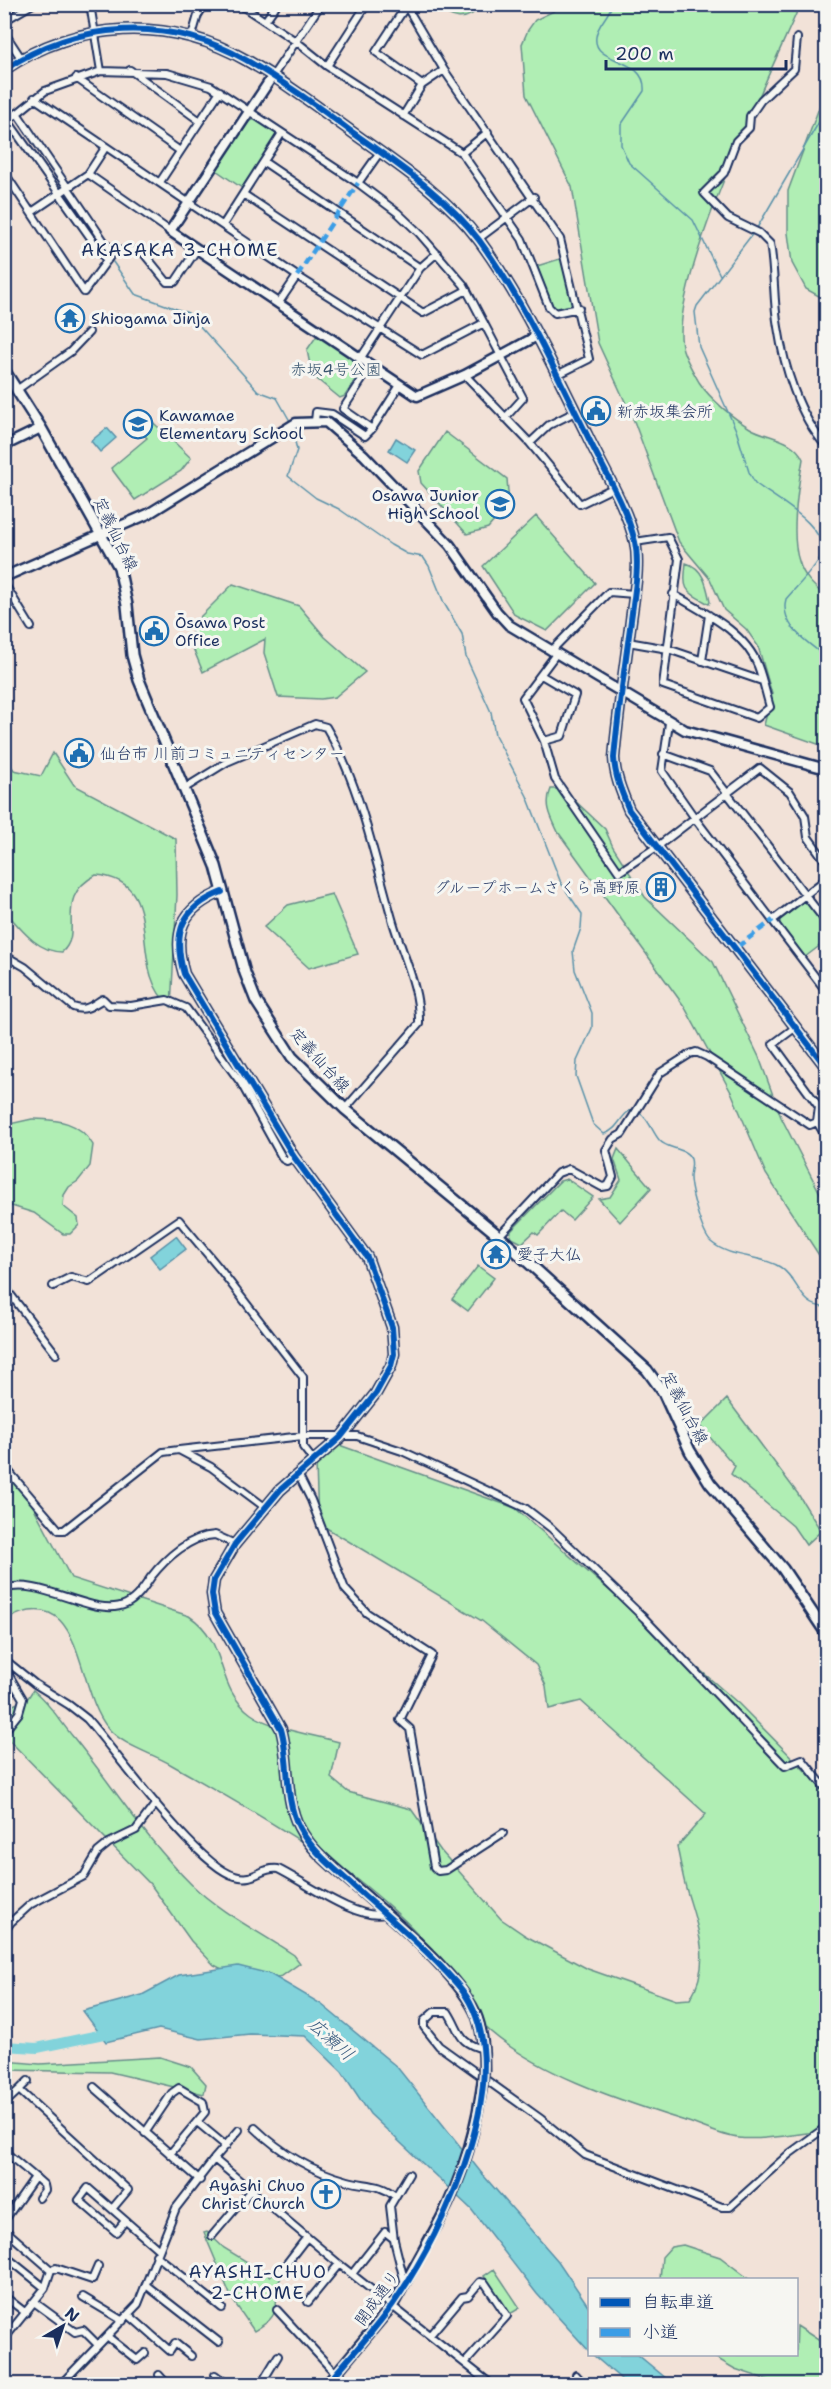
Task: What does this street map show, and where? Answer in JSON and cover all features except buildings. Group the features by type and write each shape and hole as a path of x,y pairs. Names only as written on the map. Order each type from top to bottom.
{"main road":[{"name":"定義仙台線","path":"4,370 41,428 121,572 132,655 139,680 216,866 245,973 268,1022 292,1057 345,1109 499,1236 647,1370 663,1392 690,1451 710,1483 783,1569 826,1633"}],"street":[{"path":"90,4 101,70"},
{"path":"192,36 198,15 205,4"},
{"path":"239,4 297,42 327,66 462,153 522,239 549,307 555,312 579,308"},
{"path":"266,21 277,4"},
{"path":"170,231 321,4"},
{"path":"327,66 367,4"},
{"path":"4,21 32,5"},
{"path":"422,85 376,52 405,5 444,70 534,197 560,238 579,308 589,359 558,375"},
{"path":"4,70 21,58 55,42 94,32 136,29 192,36 247,60 420,180 478,239 518,301 558,375 613,488 635,542 634,594 621,692 614,771 629,810 826,1067"},
{"path":"4,32 21,58"},
{"path":"797,38 796,62 790,76 774,86 761,100 750,116 749,128 736,141 724,173 704,193 728,218 762,236 770,244 778,326 784,352 809,423 826,446"},
{"path":"107,261 6,122 45,91 101,70 167,73 191,79 220,91 358,183 398,213 437,253 467,290 523,398 505,418"},
{"path":"129,70 200,121"},
{"path":"403,116 422,85 444,70"},
{"path":"76,78 180,151"},
{"path":"160,182 220,91"},
{"path":"34,98 297,276 422,355 484,323"},
{"path":"17,113 112,253"},
{"path":"462,153 488,132"},
{"path":"224,225 282,133"},
{"path":"32,212 88,174 105,148"},
{"path":"34,158 43,151"},
{"path":"358,183 380,152"},
{"path":"264,162 420,268"},
{"path":"4,172 84,292 112,253 126,249 141,250 167,282 174,282 197,249"},
{"path":"88,174 417,396 465,375 537,336"},
{"path":"243,194 423,313 467,290"},
{"path":"478,239 534,197"},
{"path":"84,228 92,223"},
{"path":"360,359 420,268 437,253"},
{"path":"278,304 297,276"},
{"path":"18,389 70,352 89,332"},
{"path":"371,366 343,409 372,429"},
{"path":"465,375 530,443 580,504 613,488"},
{"path":"315,421 316,412 325,411 365,436 372,429 400,385"},
{"path":"530,443 549,425 575,412"},
{"path":"4,577 102,535 163,505 229,462 287,431 297,423 326,422 336,428 450,544 497,612 509,624 669,723 685,730 826,769"},
{"path":"4,446 41,428"},
{"path":"635,542 668,537 679,559 674,594 663,685 757,718 770,707 758,666 738,636 674,594"},
{"path":"4,583 31,627"},
{"path":"634,594 609,592 554,652 541,675 523,698 544,741 560,788 619,872 658,846 760,768 790,792 805,816 808,837 826,862"},
{"path":"702,661 709,615"},
{"path":"628,642 668,649 762,681"},
{"path":"541,675 575,695 562,736 544,741"},
{"path":"669,723 662,771 826,992"},
{"path":"184,788 226,762 315,724 326,727 333,740 363,815 398,939 411,971 419,1012 419,1024 345,1109"},
{"path":"663,754 710,771 826,922"},
{"path":"773,920 807,896 826,879"},
{"name":"開成通り","path":"222,892 202,900 182,923 178,956 184,974 294,1156 367,1257 392,1327 394,1354 387,1376 341,1437 298,1474 235,1544 214,1580 212,1605 281,1729 286,1748 294,1812 299,1827 309,1842 334,1869 458,1985 475,2012 483,2049 484,2070 477,2117 468,2155 453,2195 393,2305 328,2384"},
{"path":"4,955 25,967 73,1007 80,1010 85,1010 103,999 109,1005 131,1006 167,1000 186,1008 241,1083 283,1159 286,1161 294,1156"},
{"path":"796,1027 773,1044 819,1107 817,1122 826,1137"},
{"path":"499,1236 558,1173 569,1169 602,1187 608,1186 613,1176 606,1150 613,1139 622,1134 660,1073 677,1060 696,1052 717,1063 810,1125 817,1122"},
{"path":"53,1286 71,1277 89,1281 179,1220 303,1377 303,1447 313,1460"},
{"path":"4,1286 56,1354"},
{"path":"4,1466 55,1526 62,1530 162,1452 303,1436 357,1436 402,1451 534,1513 644,1618 785,1766 802,1759 826,1789"},
{"path":"179,1450 211,1467 266,1508"},
{"path":"298,1474 311,1500 345,1589 367,1612 432,1655 400,1720 411,1729 434,1867 438,1871 446,1870 503,1833"},
{"path":"4,1589 27,1586 101,1606 117,1606 132,1600 167,1559 190,1543 215,1535 235,1544"},
{"path":"4,1659 35,1684 87,1719 156,1803 206,1859 233,1876 250,1879 271,1868 278,1869 353,1909 376,1916 384,1914"},
{"path":"4,1667 23,1699 19,1713 4,1732"},
{"path":"4,1932 11,1922 31,1904 84,1876 104,1846 136,1830 156,1803"},
{"path":"483,2049 470,2046 462,2040 448,2012 434,2012 424,2021 424,2027 438,2046 542,2119 585,2155 722,2207 730,2207 789,2154 826,2127"},
{"path":"4,2104 28,2082"},
{"path":"94,2087 200,2180"},
{"path":"145,2133 172,2094 179,2088 203,2102 205,2112 170,2154"},
{"path":"19,2090 128,2190 97,2216"},
{"path":"197,2122 226,2146"},
{"path":"255,2128 276,2148 294,2160 349,2182 386,2188 395,2196"},
{"path":"61,2385 138,2304 176,2208 239,2130"},
{"path":"4,2151 44,2185 45,2190 39,2198"},
{"path":"214,2159 339,2264 491,2385"},
{"path":"405,2285 394,2240 390,2206 409,2174"},
{"path":"4,2221 35,2177"},
{"path":"125,2221 116,2232 79,2200 88,2188 110,2207 125,2221 157,2252 222,2308"},
{"path":"212,2236 251,2190"},
{"path":"4,2229 51,2270"},
{"path":"352,2274 385,2232 394,2240"},
{"path":"280,2272 307,2237"},
{"path":"4,2255 45,2288"},
{"path":"308,2302 339,2264"},
{"path":"51,2270 56,2268 92,2280 98,2266"},
{"path":"4,2339 45,2288 51,2270"},
{"path":"430,2335 462,2297 468,2296 480,2283 485,2283 507,2316 465,2363"},
{"path":"146,2285 219,2342"},
{"path":"4,2296 26,2313"},
{"path":"83,2297 123,2321"},
{"path":"34,2302 75,2332 83,2330 98,2345"},
{"path":"277,2310 336,2374"},
{"path":"129,2315 170,2351 175,2343 191,2356"},
{"path":"108,2337 137,2363 146,2353"},
{"path":"261,2385 278,2356"},
{"path":"215,2374 227,2385"},
{"path":"159,2375 167,2385"}],"green space":[{"path":"433,5 483,5 470,15 459,18"},
{"path":"566,5 800,5 746,126 705,231 690,280 682,321 683,350 699,382 729,414 750,428 787,443 799,452 803,459 796,510 795,538 803,572 826,597 826,747 764,725 772,694 758,646 746,629 724,610 710,579 679,542 634,421 598,343 572,187 526,95 522,44 528,30 535,20"},
{"path":"826,89 826,300 806,289 792,263 788,233 788,191"},
{"path":"256,119 276,132 277,137 242,188 216,170 249,121"},
{"path":"563,258 575,303 572,306 557,309 553,307 537,266"},
{"name":"赤坂4号公園","path":"318,334 364,366 345,396 340,398 312,375 307,350"},
{"path":"141,411 191,458 181,471 135,500 111,468 147,438 132,422"},
{"path":"445,432 507,479 509,504 488,528 467,534 421,483 419,471"},
{"path":"536,516 595,583 547,631 515,615 483,566"},
{"path":"686,563 697,569 704,579 709,604 694,596 687,589 685,585"},
{"path":"233,584 299,606 325,637 365,672 335,697 321,699 278,697 264,653 265,639 203,672 193,648 192,625"},
{"path":"53,753 74,785 176,839 177,895 171,1007 157,990 150,971 140,909 133,893 119,881 96,875 83,884 75,894 72,904 71,935 62,952 37,944 5,911 4,756 14,770 41,776"},
{"path":"551,789 558,789 571,797 605,829 613,847 645,897 713,962 759,1057 781,1117 826,1205 826,1266 766,1174 732,1094 684,1006 558,832 548,806"},
{"path":"332,894 358,954 309,968 264,927 288,905"},
{"path":"804,902 809,903 826,926 826,941 805,957 780,924 780,920"},
{"path":"32,1119 58,1121 74,1126 93,1145 90,1166 64,1195 63,1206 78,1218 79,1225 70,1234 63,1234 34,1213 5,1204 5,1125"},
{"path":"618,1149 651,1188 620,1222 599,1199 610,1197 621,1180 614,1159"},
{"path":"567,1179 593,1197 572,1220 561,1211 538,1235 534,1232 522,1243 510,1237 511,1231 560,1181"},
{"path":"478,1266 494,1278 468,1311 452,1299"},
{"path":"727,1399 798,1494 821,1531 806,1545 793,1526 731,1474 735,1466 700,1426"},
{"path":"328,1441 515,1508 739,1704 826,1792 826,2134 816,2132 757,2139 725,2135 605,2094 551,2071 526,2057 482,2024 427,1944 363,1884 338,1865 255,1813 114,1734 97,1710 74,1643 64,1625 50,1613 31,1611 5,1620 4,1459 16,1474 71,1578 189,1616 211,1639 225,1678 239,1703 251,1714 270,1724 339,1742 331,1778 348,1792 411,1809 441,1851 501,1919 526,1936 588,1969 676,2000 690,1999 701,1971 701,1944 677,1847 706,1814 581,1701 549,1709 546,1686 536,1665 482,1621 318,1523 316,1464"},
{"path":"33,1690 55,1713 145,1832 192,1885 228,1913 294,1955 300,1963 282,1976 266,1980 242,1979 214,1965 191,1941 151,1885 5,1736 5,1709 28,1698"},
{"path":"160,2057 191,2067 206,2084 204,2094 110,2072 5,2070 5,2061 40,2064"},
{"path":"207,2232 224,2248 270,2276 276,2271 282,2276 276,2287 279,2293 273,2315 254,2331 232,2299 204,2233"},
{"path":"683,2245 720,2257 748,2278 660,2278 662,2257 671,2247"},
{"path":"494,2269 520,2308 510,2314 484,2276"},
{"path":"798,2327 826,2345 826,2384 780,2384 735,2369 713,2356 798,2356"}],"water":[{"path":"107,428 116,438 100,452 91,441"},
{"path":"396,438 415,450 407,462 389,450"},
{"path":"176,1236 186,1249 160,1269 150,1256"},
{"path":"238,1966 270,1974 321,2004 397,2067 483,2175 558,2261 588,2306 588,2350 537,2294 471,2209 370,2114 342,2072 305,2036 250,2034 201,2039 159,2029 106,2042 83,2011 142,1995 179,1975"},
{"path":"594,2356 639,2356 673,2384 627,2384"}],"waterway":[{"path":"612,4 597,32 597,46 602,52 637,72 643,80 644,91 621,125 621,145 629,163 693,220 720,275"},
{"path":"757,228 826,110"},
{"path":"754,232 697,306 695,312 699,347 736,430 749,472 755,483 787,505 810,524 818,535 822,545 821,556 786,599 785,609 791,626 804,640 826,657"},
{"path":"113,262 135,294 188,313 258,391 277,398 290,421"},
{"path":"292,429 297,450 288,476 316,498 339,509 391,545 407,554 423,557 429,566 444,603 462,634 466,657 491,712 495,735 527,796 561,883 582,914 581,928 573,951 575,970 592,1013 592,1028 577,1061 576,1076 593,1124 604,1134 613,1129 626,1114 634,1109"},
{"path":"638,1112 645,1118 660,1141 689,1155 694,1201 700,1221 711,1242 727,1251 780,1267 787,1272 810,1303 826,1307"},
{"name":"広瀬川","path":"4,2046 37,2048 113,2032"}],"marked path":[{"path":"297,276 358,183"},
{"path":"737,947 773,920"}],"cycle path":[{"path":"4,70 32,53 62,41 92,33 124,30 155,31 186,36 216,46 246,60 287,85 420,182 466,224 510,286 537,335 620,501 635,542 636,581 614,758 617,778 629,810 826,1067"},
{"path":"222,892 197,906 183,924 179,946 184,974 294,1157 367,1257 392,1327 394,1354 391,1366 376,1393 341,1437 280,1490 235,1544 214,1580 212,1594 215,1613 281,1729 291,1804 304,1836 326,1861 434,1959 457,1984 476,2017 484,2057 481,2101 470,2146 454,2192 434,2234 393,2304 327,2384"}],"place":[{"name":"Shiogama Jinja","path":"70,318"},
{"name":"新赤坂集会所","path":"596,411"},
{"name":"Kawamae Elementary School","path":"138,424"},
{"name":"Osawa Junior High School","path":"500,504"},
{"name":"Ōsawa Post Office","path":"154,631"},
{"name":"仙台市 川前コミュニティセンター","path":"79,753"},
{"name":"グループホームさくら高野原","path":"661,887"},
{"name":"愛子大仏","path":"496,1254"},
{"name":"Ayashi Chuo Christ Church","path":"326,2194"}],"district":[{"name":"AKASAKA 3-CHOME","path":"180,250"},
{"name":"AYASHI-CHUO 2-CHOME","path":"258,2282"}]}
